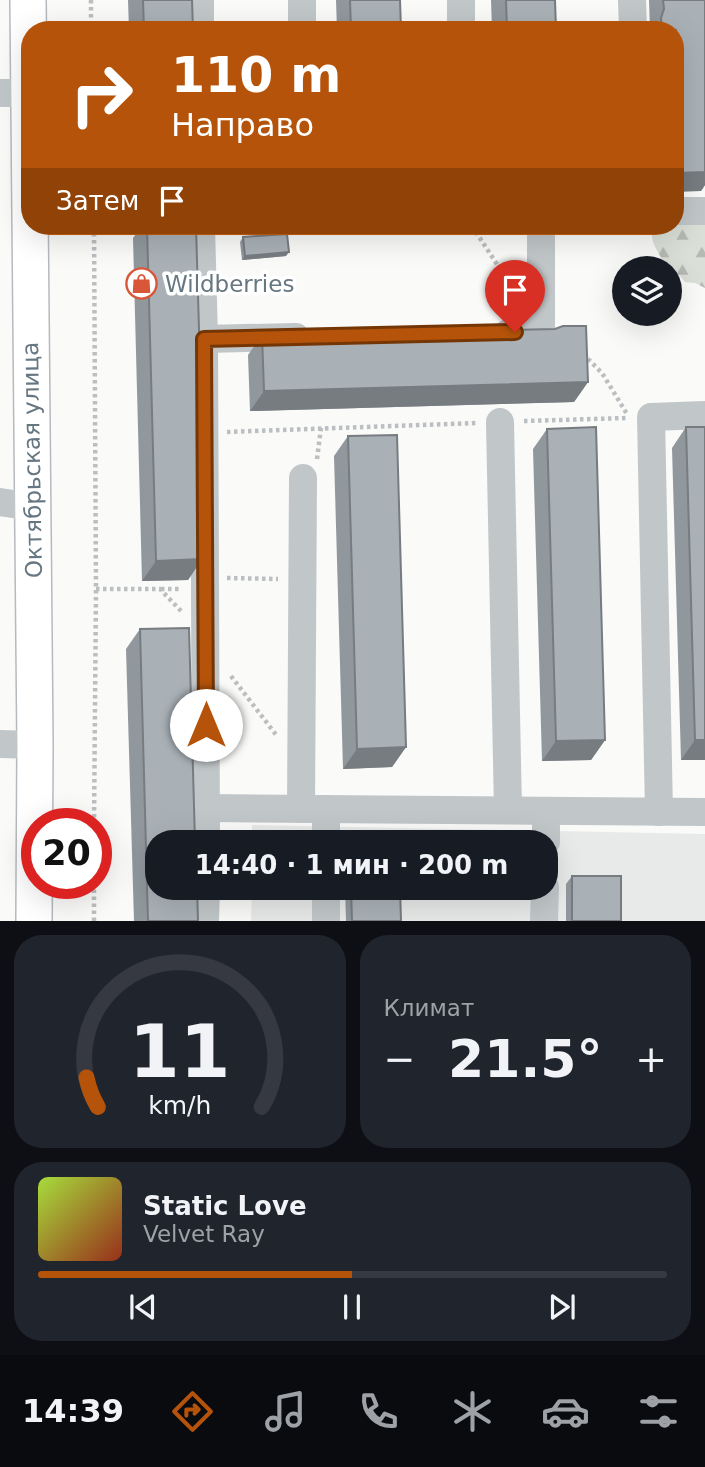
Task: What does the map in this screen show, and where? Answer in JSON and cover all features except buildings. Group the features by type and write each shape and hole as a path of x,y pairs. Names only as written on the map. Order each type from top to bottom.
{"main road":[{"name":"Октябрьская улица","path":"27,0 27,21"},
{"name":"Октябрьская улица","path":"29,235 16,505 35,744 34,921"}],"lane":[{"path":"200,0 200,21"},
{"path":"302,0 302,21"},
{"path":"461,0 461,21"},
{"path":"632,0 633,21"},
{"path":"0,93 21,93"},
{"path":"684,211 705,211"},
{"path":"201,235 206,830"},
{"path":"487,333 541,332 541,235"},
{"path":"204,339 325,337"},
{"path":"659,812 651,417 705,415"},
{"path":"500,422 508,810"},
{"path":"303,478 302,580 313,809 321,830"},
{"path":"0,744 35,744"},
{"path":"207,808 705,812"},
{"path":"546,811 546,830"},
{"path":"205,921 206,900"},
{"path":"326,900 326,921"},
{"path":"544,921 545,900"}],"path":[{"path":"91,0 91,21"},
{"path":"94,235 94,808"},
{"path":"205,432 630,418 603,373 569,341 541,332 478,235"},
{"path":"205,578 302,580"},
{"path":"94,899 94,921"}],"shaded area":[{"path":"252,825 504,830 252,830"},
{"path":"558,831 705,834 705,921 251,921 252,900 558,900"}],"green space":[{"path":"684,219 705,219 705,288 685,282 682,278 682,256 660,256 652,235 684,235"}],"place":[{"name":"Wildberries","path":"142,284"}],"route":[{"path":"206,725 204,339 515,332"}]}
